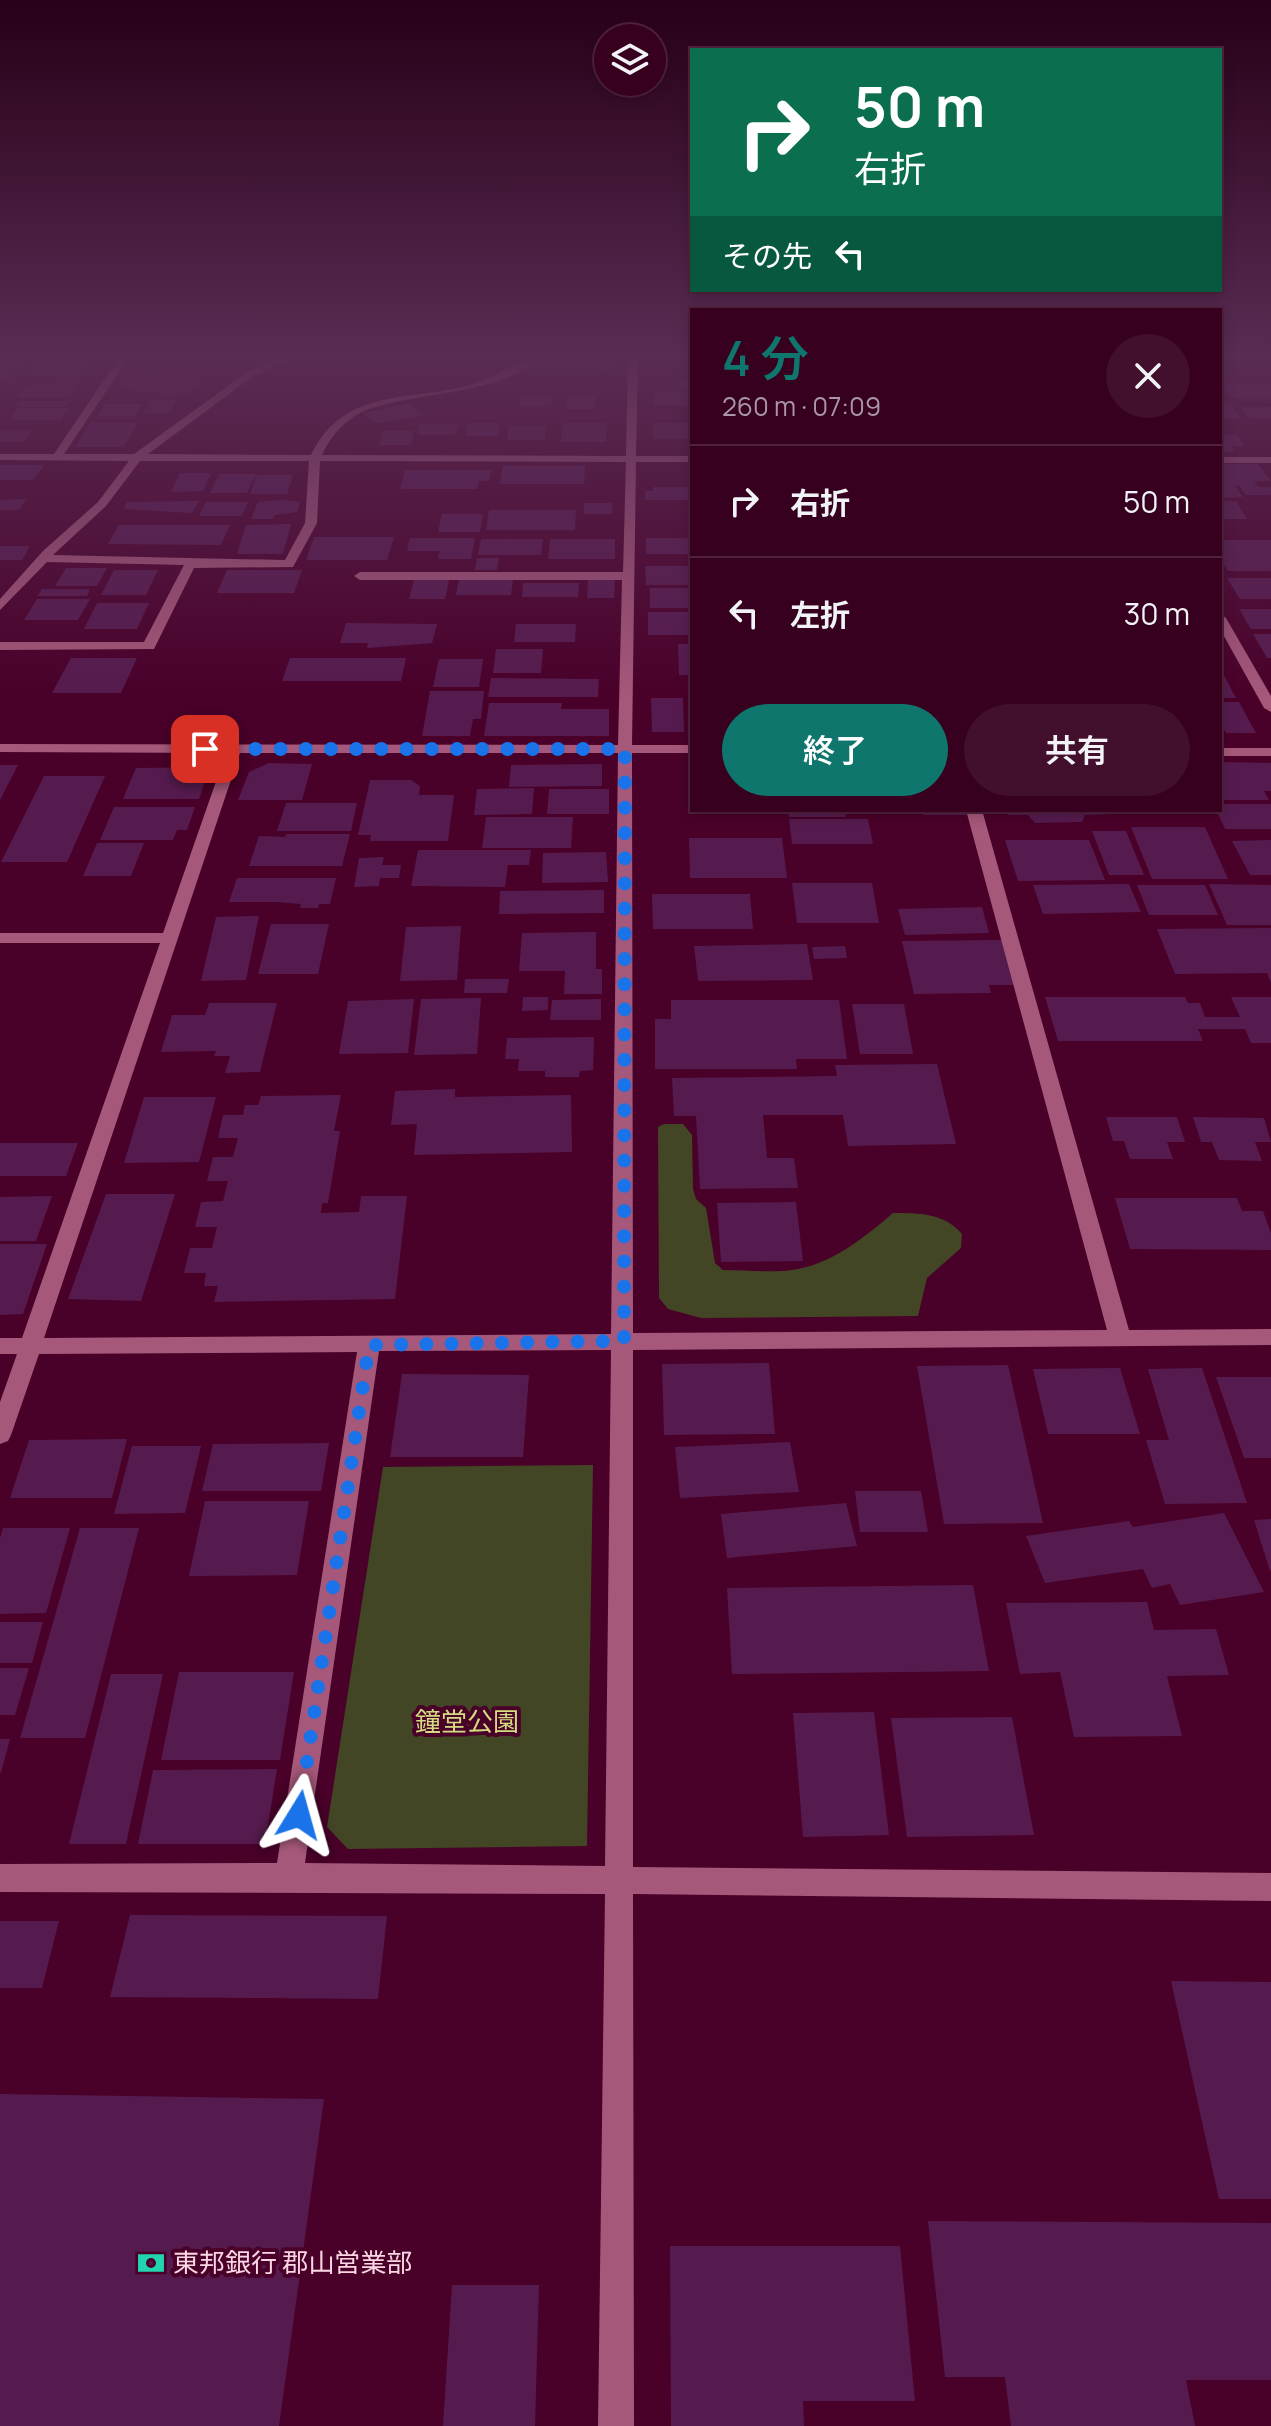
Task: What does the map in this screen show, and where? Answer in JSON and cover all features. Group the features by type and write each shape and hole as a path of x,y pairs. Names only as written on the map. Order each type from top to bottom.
{"street":[{"path":"0,606 43,558 102,504 125,472"},
{"path":"43,558 184,559 190,564 289,564 311,523 314,472"},
{"path":"616,2426 625,749 632,472"},
{"path":"0,646 149,646 190,564"},
{"path":"360,576 629,576"},
{"path":"1222,622 1271,708"},
{"path":"0,748 690,749"},
{"path":"0,1435 234,749"},
{"path":"1222,752 1271,752"},
{"path":"975,812 1120,1337"},
{"path":"0,938 170,938"},
{"path":"0,1346 1271,1337"},
{"path":"289,1877 369,1345"},
{"path":"0,1878 289,1877 1271,1887"}],"green space":[{"path":"683,1124 692,1135 693,1189 696,1199 706,1208 715,1263 723,1270 775,1271 806,1267 847,1249 893,1213 922,1214 947,1222 962,1234 961,1248 927,1278 918,1316 701,1318 668,1309 659,1298 658,1127"},
{"name":"鐘堂公園","path":"593,1465 587,1846 348,1849 327,1827 383,1467"}],"building":[{"path":"0,472 39,472 33,480 0,480"},
{"path":"404,472 491,472 489,481 479,481 477,489 400,489"},
{"path":"502,472 585,472 584,484 500,484"},
{"path":"1222,472 1264,472 1271,481 1254,481 1258,487 1271,487 1271,495 1245,495 1240,486 1235,486 1243,497 1222,498"},
{"path":"180,473 211,473 203,491 171,492"},
{"path":"219,474 256,474 247,493 210,493"},
{"path":"257,475 293,475 287,494 250,494"},
{"path":"653,487 690,487 690,500 645,500 645,491 653,491"},
{"path":"26,499 19,510 0,510 0,500"},
{"path":"199,501 192,513 123,509 127,502"},
{"path":"1222,501 1236,501 1247,519 1222,519"},
{"path":"206,502 248,502 242,516 199,516"},
{"path":"258,502 300,502 297,512 275,515 273,519 251,519"},
{"path":"584,503 612,503 612,514 584,514"},
{"path":"489,510 576,510 575,530 486,530"},
{"path":"442,514 483,514 480,532 438,532"},
{"path":"291,524 283,554 237,554 246,525"},
{"path":"119,525 230,525 221,545 108,544"},
{"path":"314,537 394,537 387,560 306,560"},
{"path":"410,538 475,538 471,559 438,559 440,551 407,551"},
{"path":"646,538 690,538 690,554 646,554"},
{"path":"481,539 543,539 541,555 478,555"},
{"path":"550,539 615,539 615,559 548,559"},
{"path":"1222,540 1271,540 1271,571 1228,571 1222,561"},
{"path":"0,546 30,546 22,560 0,560"},
{"path":"477,558 499,558 497,570 475,570"},
{"path":"645,566 690,566 690,585 646,585"},
{"path":"66,568 107,568 97,586 55,586"},
{"path":"114,570 158,570 146,595 101,595"},
{"path":"227,570 302,570 294,593 217,593"},
{"path":"1227,578 1271,578 1271,599 1240,599"},
{"path":"414,580 449,580 445,599 409,599"},
{"path":"459,580 513,580 511,595 456,595"},
{"path":"588,580 615,580 614,598 587,598"},
{"path":"523,583 579,583 578,597 522,597"},
{"path":"650,588 690,588 690,608 650,608"},
{"path":"42,589 90,589 87,596 38,596"},
{"path":"37,599 90,599 78,620 24,620"},
{"path":"97,603 149,603 137,629 84,629"},
{"path":"1239,609 1271,609 1271,629 1251,629"},
{"path":"648,612 690,612 690,635 648,635"},
{"path":"346,623 437,624 432,643 367,648 368,643 340,643"},
{"path":"516,624 576,624 575,642 514,642"},
{"path":"1253,634 1271,634 1271,658 1267,658"},
{"path":"678,644 690,644 690,675 679,675"},
{"path":"496,649 543,649 541,673 493,673"},
{"path":"71,658 137,658 121,693 52,693"},
{"path":"290,658 406,658 401,681 282,681"},
{"path":"439,659 483,659 479,687 433,687"},
{"path":"1222,672 1236,698 1222,698"},
{"path":"491,678 599,679 598,697 488,697"},
{"path":"688,679 690,679 690,722"},
{"path":"430,691 484,691 481,719 473,719 470,736 422,736"},
{"path":"651,698 683,698 684,732 652,732"},
{"path":"1222,702 1239,702 1256,733 1226,733 1222,726"},
{"path":"489,703 562,703 561,709 609,709 609,736 484,736"},
{"path":"1222,762 1271,763 1271,791 1264,791 1269,800 1222,800"},
{"path":"269,763 312,764 302,800 238,800 249,772"},
{"path":"602,764 602,786 509,787 511,765"},
{"path":"0,765 18,765 0,800"},
{"path":"210,767 199,799 123,799 136,768"},
{"path":"44,776 105,776 67,862 1,862"},
{"path":"370,780 411,780 420,786 419,795 454,795 448,841 370,841 371,835 358,835"},
{"path":"534,788 532,814 474,815 477,789"},
{"path":"549,789 609,789 609,814 547,814"},
{"path":"286,803 357,803 351,831 277,831"},
{"path":"1222,804 1271,804 1271,829 1225,829 1217,812 1222,812"},
{"path":"114,807 195,807 187,830 177,830 173,840 100,840"},
{"path":"788,812 845,812 846,817 789,817"},
{"path":"922,812 967,812 968,815 923,815"},
{"path":"1007,812 1113,814 1085,815 1082,822 1035,823 1028,815 1008,815"},
{"path":"486,817 573,817 571,848 482,848"},
{"path":"789,819 868,819 873,844 792,844"},
{"path":"1131,827 1205,827 1228,879 1152,879"},
{"path":"1092,831 1126,831 1144,875 1109,875"},
{"path":"286,834 350,834 342,866 249,866 259,836 285,837"},
{"path":"689,838 782,838 787,878 690,878"},
{"path":"1005,840 1089,840 1105,880 1018,881"},
{"path":"1271,840 1271,875 1250,875 1232,841"},
{"path":"97,843 144,843 131,876 83,876"},
{"path":"418,850 531,850 529,865 508,865 505,887 411,886"},
{"path":"606,852 608,882 542,883 543,853"},
{"path":"384,857 382,865 401,865 399,878 380,878 379,886 354,887 359,858"},
{"path":"237,878 336,878 330,904 300,908 301,904 229,902"},
{"path":"792,883 872,883 879,923 797,923"},
{"path":"1129,884 1141,912 1043,914 1033,885"},
{"path":"1209,884 1271,885 1271,925 1227,925"},
{"path":"1137,885 1205,885 1218,915 1149,915"},
{"path":"604,890 604,913 499,914 500,891"},
{"path":"652,894 750,894 753,929 653,929"},
{"path":"982,907 989,933 905,935 898,909"},
{"path":"259,916 246,980 201,981 216,917"},
{"path":"271,924 329,924 318,974 258,974"},
{"path":"461,926 457,980 400,981 406,927"},
{"path":"1271,928 1271,983 1267,973 1175,974 1157,929"},
{"path":"596,932 596,969 602,969 602,994 564,994 565,971 519,971 522,933"},
{"path":"1002,940 1016,985 989,985 991,993 914,994 902,941"},
{"path":"807,944 813,980 698,981 694,946"},
{"path":"845,946 847,958 814,959 812,947"},
{"path":"465,979 509,979 507,993 464,993"},
{"path":"523,997 548,997 548,1010 522,1011"},
{"path":"1045,997 1185,997 1188,1003 1200,1003 1205,1017 1240,1017 1231,997 1271,997 1271,1043 1251,1043 1245,1029 1198,1029 1203,1041 1058,1041"},
{"path":"481,998 477,1054 414,1055 421,999"},
{"path":"414,999 408,1053 339,1054 348,1001"},
{"path":"601,999 601,1020 550,1020 552,1000"},
{"path":"671,1000 839,1000 847,1059 796,1059 797,1069 655,1069 655,1019 671,1019"},
{"path":"209,1003 277,1003 260,1072 225,1073 230,1056 214,1056 216,1051 161,1052 172,1015 205,1015"},
{"path":"852,1004 904,1004 913,1054 860,1054"},
{"path":"594,1037 593,1070 580,1071 579,1077 545,1077 545,1071 518,1071 519,1059 505,1059 507,1038"},
{"path":"937,1064 956,1144 848,1146 843,1115 763,1115 767,1158 794,1158 798,1188 700,1189 696,1116 674,1116 672,1078 837,1076 835,1065"},
{"path":"455,1089 455,1097 571,1095 572,1152 414,1155 417,1124 391,1125 395,1091"},
{"path":"341,1095 334,1131 340,1131 328,1203 322,1203 321,1213 359,1212 361,1196 407,1196 395,1299 214,1302 218,1286 204,1286 206,1273 184,1273 190,1248 212,1248 217,1227 195,1227 201,1202 223,1201 228,1181 207,1181 213,1157 233,1157 238,1138 218,1138 223,1115 243,1115 245,1105 258,1105 261,1096"},
{"path":"144,1097 216,1097 199,1162 124,1163"},
{"path":"1106,1117 1177,1117 1185,1142 1167,1142 1173,1159 1130,1159 1124,1141 1113,1141"},
{"path":"1193,1117 1264,1118 1271,1142 1255,1142 1262,1161 1219,1160 1212,1142 1201,1142"},
{"path":"0,1143 78,1143 66,1176 0,1176"},
{"path":"106,1194 175,1194 141,1301 68,1299"},
{"path":"52,1196 36,1241 0,1241 0,1197"},
{"path":"1115,1198 1237,1198 1242,1211 1263,1211 1271,1233 1271,1250 1130,1249"},
{"path":"796,1202 803,1261 721,1262 717,1203"},
{"path":"0,1244 47,1244 23,1314 0,1315"},
{"path":"769,1363 775,1434 664,1435 662,1364"},
{"path":"1008,1365 1043,1523 944,1524 917,1366"},
{"path":"1120,1368 1140,1434 1048,1434 1033,1369"},
{"path":"1202,1368 1247,1503 1165,1504 1146,1440 1169,1440 1148,1369"},
{"path":"402,1374 529,1375 523,1457 390,1457"},
{"path":"1216,1377 1271,1377 1271,1458 1244,1458"},
{"path":"127,1439 112,1498 10,1498 29,1440"},
{"path":"790,1442 799,1492 680,1498 675,1447"},
{"path":"329,1443 321,1491 202,1491 213,1444"},
{"path":"132,1446 201,1446 185,1513 114,1514"},
{"path":"855,1491 921,1491 928,1532 860,1532"},
{"path":"205,1501 309,1501 297,1575 189,1576"},
{"path":"846,1503 857,1546 727,1558 721,1514"},
{"path":"1224,1513 1264,1592 1180,1605 1170,1584 1152,1588 1143,1569 1045,1583 1026,1536 1129,1521 1133,1527"},
{"path":"1271,1519 1271,1570 1270,1571 1254,1520"},
{"path":"3,1528 70,1528 46,1613 0,1614 0,1538"},
{"path":"80,1528 139,1528 85,1738 20,1738"},
{"path":"973,1585 989,1671 732,1674 727,1588"},
{"path":"1147,1602 1154,1630 1216,1629 1229,1675 1167,1676 1182,1736 1074,1737 1060,1672 1020,1674 1006,1603"},
{"path":"0,1622 43,1622 32,1663 0,1663"},
{"path":"0,1668 29,1668 15,1715 0,1715"},
{"path":"179,1672 294,1672 280,1760 161,1760"},
{"path":"111,1674 163,1674 126,1844 69,1844"},
{"path":"874,1712 889,1835 803,1837 793,1713"},
{"path":"1012,1717 1034,1835 907,1837 891,1718"},
{"path":"0,1739 10,1739 1,1773 0,1773"},
{"path":"277,1769 265,1844 138,1844 153,1770"},
{"path":"130,1915 387,1916 378,1999 110,1997"},
{"path":"0,1921 59,1921 42,1988 0,1988"},
{"path":"1171,1981 1271,1982 1271,2199 1219,2199"},
{"name":"東邦銀行 郡山営業部","path":"0,2094 324,2099 279,2426 0,2426"},
{"path":"928,2221 1271,2223 1271,2380 1186,2380 1195,2426 1011,2426 1005,2377 945,2377"},
{"path":"670,2246 900,2246 915,2401 803,2401 804,2426 671,2426"},
{"path":"452,2285 539,2285 535,2426 443,2426"}],"place":[{"name":"東邦銀行 郡山営業部","path":"151,2263"}],"route":[{"path":"205,749 625,749 624,1341 369,1345 299,1815"}]}
